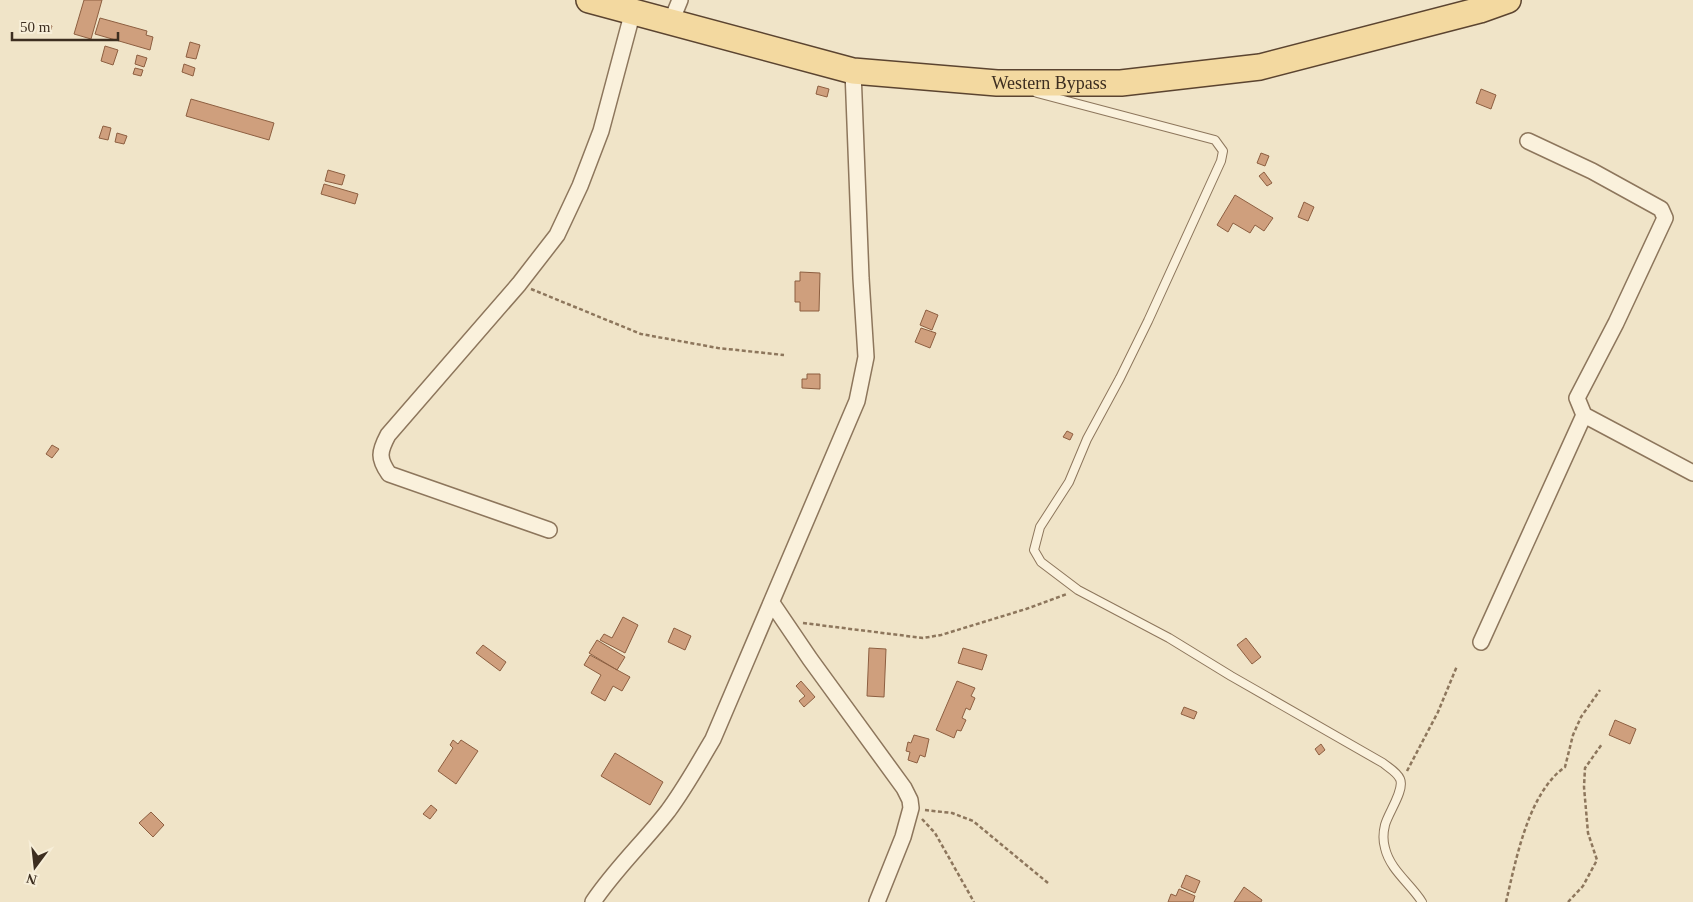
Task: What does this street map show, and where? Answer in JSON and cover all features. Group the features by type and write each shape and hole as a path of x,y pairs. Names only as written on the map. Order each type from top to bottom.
{"main road":[{"name":"Western Bypass","path":"589,0 633,12 675,11 853,71 996,82 1121,83 1260,67 1480,10 1508,0"}],"street":[{"path":"549,530 389,474 380,462 381,448 388,435 519,284 557,235 580,186 600,131 633,12"},
{"path":"592,902 602,887 669,809 690,779 713,739 857,401 866,357 853,71"},
{"path":"1528,140 1592,171 1661,209 1666,218 1616,323 1576,398 1584,415 1693,473"},
{"path":"1481,642 1584,415"},
{"path":"772,602 810,659 904,788 910,800 903,837 877,902"}],"lane":[{"path":"996,82 1216,140 1223,151 1221,161 1140,338 1087,438 1069,482 1050,509 1038,533 1034,550 1041,562 1078,590 1170,638 1397,773 1401,781 1400,790 1384,827 1386,851 1392,864 1422,902"}],"path":[{"path":"519,284 641,334 718,348 784,355"},
{"path":"786,621 923,638 941,635 1026,609 1078,590"},
{"path":"1401,781 1438,712 1457,666"},
{"path":"1506,902 1518,848 1541,792 1557,773 1565,767 1573,735 1581,717 1600,690"},
{"path":"1568,902 1584,886 1597,860 1588,833 1584,787 1585,768 1602,744"},
{"path":"910,808 952,813 973,821 1048,883"},
{"path":"910,808 935,833 974,902"}],"building":[{"path":"84,0 102,0 91,39 74,34"},
{"path":"100,18 147,31 146,35 153,37 150,50 95,34"},
{"path":"45,24 52,26 50,32 43,30"},
{"path":"190,42 200,45 196,59 186,57"},
{"path":"105,46 118,50 113,65 101,61"},
{"path":"137,55 147,58 144,67 135,64"},
{"path":"184,64 195,68 193,76 182,72"},
{"path":"135,68 143,70 141,76 133,74"},
{"path":"818,86 829,89 827,97 816,94"},
{"path":"1481,89 1496,95 1491,109 1476,103"},
{"path":"191,99 274,123 269,140 186,116"},
{"path":"103,126 111,128 108,140 99,138"},
{"path":"117,133 127,136 124,144 115,142"},
{"path":"1261,153 1269,156 1265,166 1257,163"},
{"path":"328,170 345,175 342,185 325,181"},
{"path":"1264,172 1272,183 1267,186 1259,176"},
{"path":"324,184 358,194 355,204 321,194"},
{"path":"1235,195 1273,218 1264,231 1255,225 1250,233 1233,223 1228,232 1217,225"},
{"path":"1304,202 1314,207 1308,221 1298,217"},
{"path":"800,272 820,273 819,311 800,311 800,302 795,302 795,281 800,281"},
{"path":"926,310 938,315 932,330 920,325"},
{"path":"921,328 936,333 930,348 915,342"},
{"path":"807,374 820,374 820,389 802,388 802,379 807,379"},
{"path":"1067,431 1073,434 1070,440 1063,437"},
{"path":"52,445 59,449 52,458 46,454"},
{"path":"623,617 638,625 625,653 600,640 604,634 612,638"},
{"path":"674,628 691,636 685,650 668,642"},
{"path":"1246,638 1261,657 1252,664 1237,645"},
{"path":"597,640 625,657 617,670 589,653"},
{"path":"483,645 506,662 500,671 476,653"},
{"path":"869,648 886,649 884,697 867,696"},
{"path":"963,648 987,655 982,670 958,663"},
{"path":"590,655 630,677 622,691 613,686 605,701 591,693 601,675 584,665"},
{"path":"801,681 815,697 804,707 799,701 805,696 796,686"},
{"path":"957,681 975,688 971,696 975,698 970,710 966,708 962,718 966,720 961,731 957,730 954,738 936,730"},
{"path":"1184,707 1197,712 1194,719 1181,714"},
{"path":"1615,720 1636,729 1630,744 1609,735"},
{"path":"914,735 929,739 925,757 920,755 917,763 908,760 910,752 906,751 908,742 911,743"},
{"path":"453,740 458,744 461,740 478,751 456,784 438,771 453,748 450,745"},
{"path":"1321,744 1325,750 1319,755 1315,749"},
{"path":"615,753 663,782 650,805 601,776"},
{"path":"431,805 437,810 430,819 423,814"},
{"path":"151,812 164,825 153,837 139,823"},
{"path":"1186,875 1200,881 1195,893 1181,887"},
{"path":"1244,887 1262,900 1261,902 1234,902"},
{"path":"1179,889 1195,896 1193,902 1168,902 1171,894 1176,896"}]}
